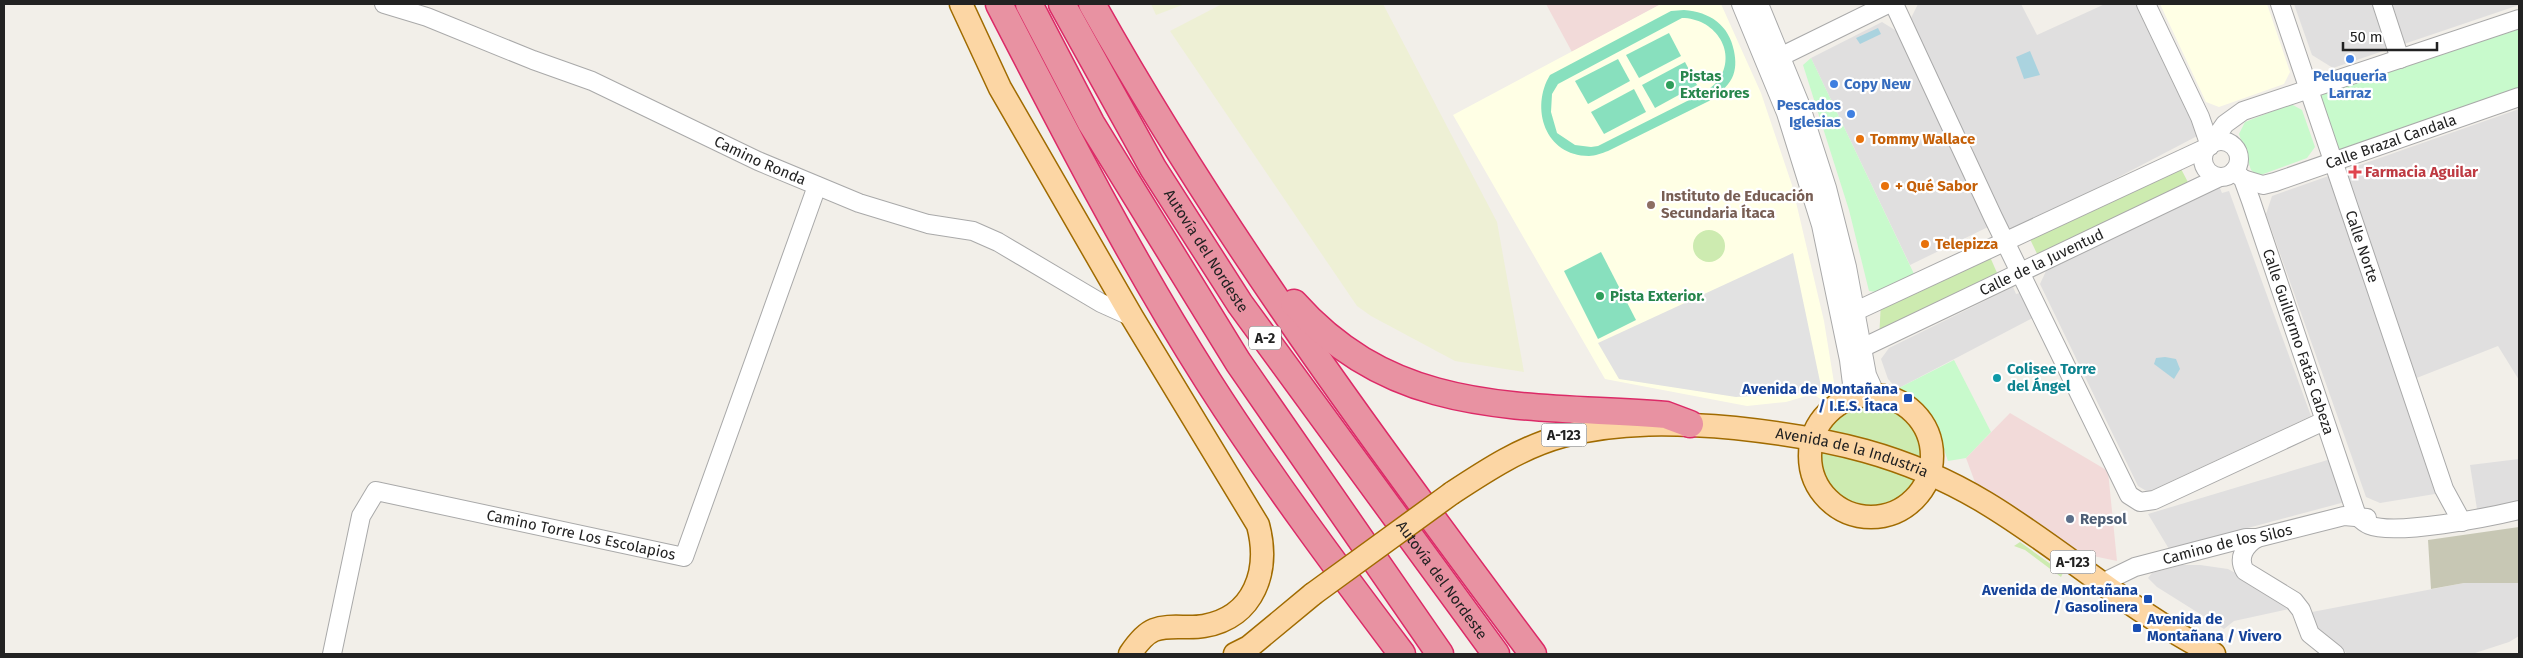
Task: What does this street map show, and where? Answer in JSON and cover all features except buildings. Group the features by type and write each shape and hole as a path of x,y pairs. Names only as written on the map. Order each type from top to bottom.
{"highway":[{"path":"999,4 1131,253 1208,381 1357,594 1402,654"},
{"name":"A-2","path":"1028,4 1091,123 1238,362 1440,654"},
{"name":"Autovía del Nordeste","path":"1062,4 1153,168 1240,304 1394,518 1496,654"},
{"path":"1092,4 1127,66 1223,222 1283,311 1428,513 1533,654"},
{"path":"1223,222 1251,246 1290,298 1317,327 1356,358 1396,379 1442,394 1466,399 1666,415 1690,424"},
{"path":"1357,594 1363,615 1389,654"}],"main road":[{"path":"961,4 1000,88 1132,317 1254,515 1262,539 1263,554 1256,587 1236,613 1226,619 1203,626 1159,628 1146,634 1136,651"},
{"path":"1876,395 1904,405 1922,422 1932,446 1930,473 1925,487 1901,510 1893,514 1873,518 1853,515 1827,498 1816,482 1810,462 1811,438 1822,418 1848,400 1876,395"},
{"name":"Avenida de la Industria","path":"1242,652 1313,594 1452,493 1510,456 1564,436 1612,427 1690,424 1811,438 1871,451 1930,473 1986,503 2024,527 2153,620 2214,654"}],"street":[{"name":"Camino Ronda","path":"384,4 427,17 533,60 592,81 758,161 859,203 928,224 973,231 998,242 1101,303 1132,317"},
{"path":"1741,4 1786,113 1809,184 1828,255 1850,368 1852,384 1848,400"},
{"path":"1759,4 1782,56 1816,153 1847,267 1868,381 1876,395"},
{"path":"1782,56 1888,4"},
{"path":"1894,4 2121,484 2133,499 2145,502 2154,500 2324,421"},
{"path":"2146,4 2200,117 2210,146"},
{"name":"Calle Norte","path":"2280,4 2444,489 2459,517"},
{"path":"2382,4 2400,59"},
{"path":"2516,4 2519,13"},
{"path":"2251,201 2263,184 2232,175 2211,173 2205,166 2204,156 2219,130 2236,115 2519,19"},
{"name":"Calle Brazal Candala","path":"2263,184 2519,97"},
{"path":"1856,312 2210,146 2225,142 2236,149 2238,163 2232,175"},
{"name":"Calle Guillermo Fatás Cabeza","path":"2232,175 2251,201 2357,516"},
{"name":"Calle de la Juventud","path":"1862,348 2232,175"},
{"name":"Camino Torre Los Escolapios","path":"332,654 361,516 376,491 684,557 817,186"},
{"path":"1828,255 1847,267"},
{"path":"2437,514 2442,503 2444,489"},
{"name":"Camino de los Silos","path":"2102,583 2135,567 2246,538 2256,538 2344,516 2371,518 2437,514 2459,517 2519,501"},
{"name":"Camino de los Silos","path":"2357,516 2366,524 2378,527 2519,510"},
{"path":"2256,538 2249,543 2243,553 2242,564 2245,570 2294,601 2301,610 2310,634 2335,654"}],"shaded area":[{"path":"1151,4 1185,4 1156,15"},
{"path":"1222,4 1383,4 1497,222 1524,372 1455,361 1371,316 1357,306 1170,31"},
{"path":"1546,4 1661,4 1572,52"},
{"name":"Instituto de Educación Secundaria Ítaca","path":"1661,4 1721,4 1761,93 1792,185 1824,321 1836,395 1825,402 1813,394 1786,402 1747,406 1605,379 1453,115"},
{"path":"1918,4 2021,4 2037,35 2105,4 2146,4 2203,133 2015,231 1993,217 1982,217 1988,227 1910,265 1811,58 1882,22 1911,40 1986,201 1911,18"},
{"path":"2160,4 2267,4 2290,72 2284,84 2219,107 2206,102"},
{"path":"2294,4 2519,5 2333,68 2312,55"},
{"path":"2519,109 2519,380 2498,346 2409,381 2441,493 2380,503 2366,497 2266,214 2272,196"},
{"path":"2219,186 2222,193 2229,191 2311,416 2148,492 2138,486 2040,284 2046,271"},
{"path":"1793,253 1822,391 1736,397 1619,379 1598,343"},
{"path":"2013,287 2016,294 2028,291 2040,314 1897,389 1888,379 1881,359 1889,348"},
{"name":"Repsol","path":"2010,413 2108,471 2117,561 2079,553 1976,485 1966,458"},
{"path":"2331,459 2345,502 2169,549 2148,514"},
{"path":"2519,459 2519,501 2477,509 2470,465"},
{"path":"2519,527 2519,583 2464,583 2431,589 2428,540"},
{"path":"2182,565 2200,565 2228,569 2281,597 2294,608 2234,621 2224,629 2157,587 2148,578 2152,573"},
{"path":"2464,583 2519,583 2519,636 2509,642 2472,654 2348,654 2313,627 2312,612"}],"green space":[{"path":"1671,11 1693,11 1710,17 1723,27 1728,34 1735,58 1734,72 1728,85 1709,101 1608,151 1589,156 1574,154 1562,148 1552,139 1542,115 1541,102 1544,88 1550,75","holes":["1682,18 1693,19 1712,29 1724,46 1726,56 1725,67 1720,78 1713,86 1705,92 1598,146 1575,145 1557,133 1551,112 1552,94 1558,84"]},
{"path":"2519,19 2519,90 2339,150 2318,94"},
{"path":"1669,33 1681,56 1639,78 1626,55"},
{"path":"1811,58 1915,276 1877,292 1869,291 1849,210 1803,65"},
{"path":"1618,59 1630,81 1588,104 1575,81"},
{"name":"Pistas Exteriores","path":"1685,62 1697,85 1655,108 1642,85"},
{"path":"1634,89 1646,112 1604,134 1591,112"},
{"path":"2291,104 2302,110 2315,147 2307,158 2258,176 2251,170 2239,134 2245,122"},
{"path":"2179,165 2191,188 2040,260 2029,237"},
{"path":"1709,230 1715,231 1720,235 1724,240 1724,252 1720,257 1715,261 1709,262 1703,261 1698,257 1694,252 1693,246 1694,240 1698,235 1703,231"},
{"path":"1987,250 2001,282 1879,340 1881,301"},
{"name":"Pista Exterior.","path":"1601,252 1636,320 1598,339 1564,271"},
{"path":"1954,360 1991,432 1966,458 1948,461 1936,428 1925,410 1908,395 1897,389"},
{"path":"1875,402 1895,409 1912,421 1924,438 1926,459 1825,429 1828,422 1845,408"},
{"path":"1818,450 1868,461 1920,480 1921,483 1909,496 1894,506 1879,511 1863,511 1848,507 1834,499 1824,486 1817,468 1816,456"},
{"path":"2020,542 2063,573 2061,577 2025,550 2014,546"}],"water":[{"path":"1878,28 1881,34 1860,44 1856,38"},
{"path":"2030,51 2040,75 2024,79 2016,57"},
{"path":"2156,358 2176,359 2180,369 2174,379 2154,364"}],"place":[{"name":"Peluquería Larraz","path":"2350,59"},
{"name":"Copy New","path":"1834,84"},
{"name":"Pistas Exteriores","path":"1670,85"},
{"name":"Pescados Iglesias","path":"1851,114"},
{"name":"Tommy Wallace","path":"1860,139"},
{"name":"Farmacia Aguilar","path":"2355,172"},
{"name":"+ Qué Sabor","path":"1885,186"},
{"name":"Instituto de Educación Secundaria Ítaca","path":"1651,205"},
{"name":"Telepizza","path":"1925,244"},
{"name":"Pista Exterior.","path":"1600,296"},
{"name":"Colisee Torre del Ángel","path":"1997,378"},
{"name":"Avenida de Montañana / I.E.S. Ítaca","path":"1908,398"},
{"name":"Repsol","path":"2070,519"},
{"name":"Avenida de Montañana / Gasolinera","path":"2148,599"},
{"name":"Avenida de Montañana / Vivero","path":"2137,628"}]}
